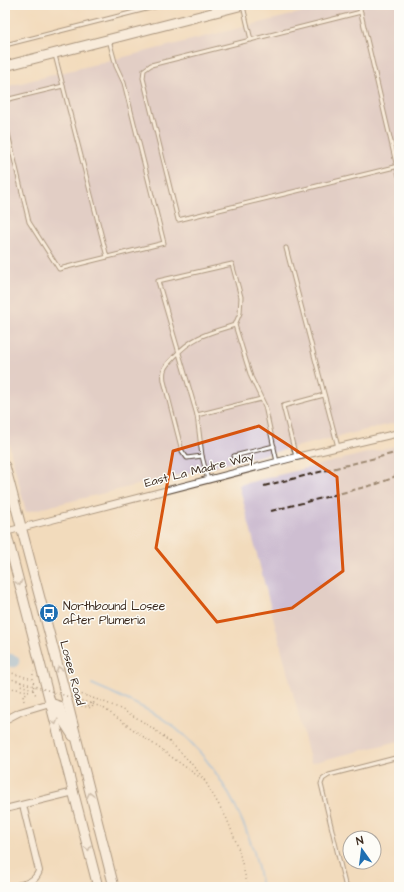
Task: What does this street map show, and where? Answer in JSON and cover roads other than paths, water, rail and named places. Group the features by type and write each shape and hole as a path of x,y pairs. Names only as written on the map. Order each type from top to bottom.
{"main road":[{"path":"5,66 243,5"},
{"name":"Losee Road","path":"5,466 114,887"},
{"path":"5,531 98,887"},
{"path":"50,703 59,706 64,722 78,744"}],"street":[{"name":"East La Madre Way","path":"5,531 296,457 399,433"},
{"path":"5,720 25,710 50,703"},
{"path":"5,809 74,792"},
{"path":"13,887 32,881 37,876 39,871 23,805"}],"lane":[{"path":"5,45 162,5"},
{"path":"243,5 251,40"},
{"path":"359,5 398,166 399,176"},
{"path":"361,12 151,65 144,70 143,78 178,220 398,166"},
{"path":"5,122 29,222 59,269 164,243 124,83 116,66 109,40"},
{"path":"55,53 107,257"},
{"path":"5,100 63,86"},
{"path":"286,248 338,447"},
{"path":"208,480 202,456 197,415 158,281 232,264 240,297 240,313 235,325 251,377 265,406 277,462"},
{"path":"202,456 187,458 182,451 163,372 165,367 179,351 192,340 207,333 235,325"},
{"path":"296,457 283,406 324,395"},
{"path":"197,415 261,398"},
{"path":"234,456 274,446"},
{"path":"348,887 345,884 321,784 323,779 328,776 399,756"}],"waterway":[{"path":"5,659 13,661"},
{"path":"92,684 135,703 160,717 176,729 205,758 228,792 238,811 253,849 262,887"}],"railway":[{"path":"264,486 399,452"},
{"path":"271,511 377,484 399,474"}],"place":[{"name":"Northbound Losee after Plumeria","path":"49,613"}]}
